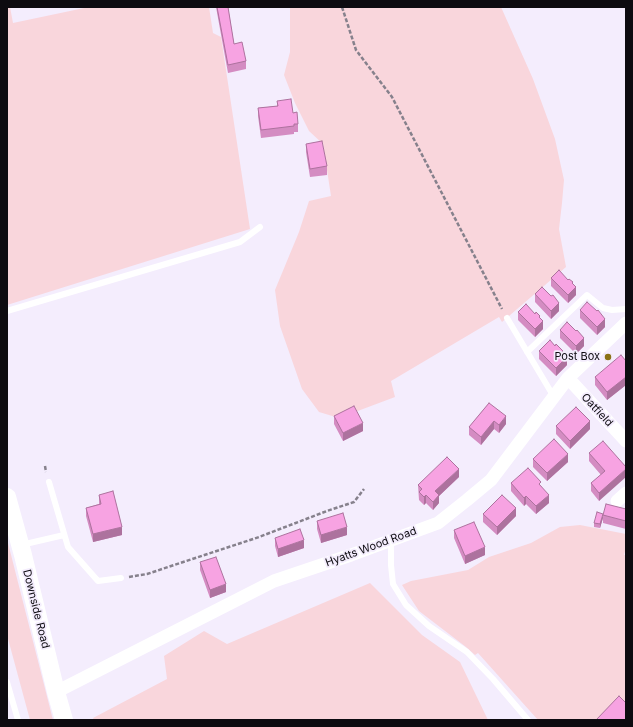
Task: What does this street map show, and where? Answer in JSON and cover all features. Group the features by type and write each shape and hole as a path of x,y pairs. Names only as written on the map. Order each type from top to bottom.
{"street":[{"name":"Hyatts Wood Road","path":"56,692 274,581 438,523 491,480 568,378 626,323"},
{"name":"Oatfield","path":"568,378 626,441"},
{"name":"Downside Road","path":"7,498 64,720"}],"lane":[{"path":"7,311 240,242 260,227"},
{"path":"527,352 587,295 603,308 612,310 626,309"},
{"path":"507,318 554,397"},
{"path":"49,482 68,547 98,581 121,578"},
{"path":"20,545 64,535"},
{"path":"391,540 393,584 406,605 430,626 467,652 528,720"},
{"path":"7,682 18,720"}],"path":[{"path":"342,7 356,50 392,97 507,318"},
{"path":"121,578 148,574 259,537 354,502 364,489"}],"shaded area":[{"path":"7,7 10,7 13,23 89,7 209,7 213,33 221,37 250,229 7,305"},
{"path":"290,7 501,7 533,79 555,139 564,180 559,229 566,267 502,322 499,317 391,381 395,397 339,418 319,412 302,389 280,326 275,290 299,232 309,201 331,196 323,144 309,131 295,103 284,75 290,52"},
{"path":"580,525 626,534 626,548 624,555 626,555 626,700 605,720 538,720 478,653 475,655 419,611 402,585 411,581 468,570 489,557 531,543 560,527"},
{"path":"7,539 53,720 30,720 7,635"},
{"path":"370,583 422,635 460,662 488,720 94,720 93,718 167,679 164,656 204,631 227,644"}],"building":[{"path":"217,7 228,7 234,44 242,42 246,61 228,65"},
{"path":"291,99 293,113 297,112 298,124 294,124 294,126 261,130 258,108 278,106 277,101"},
{"path":"322,141 327,166 310,169 306,144"},
{"path":"559,270 568,280 569,279 573,282 572,283 576,287 568,295 551,278"},
{"path":"542,287 551,296 553,295 559,303 551,311 535,294"},
{"path":"587,302 597,311 598,310 605,319 597,327 580,310"},
{"path":"526,304 535,314 536,312 540,316 539,317 543,321 535,329 518,312"},
{"path":"567,322 584,338 576,346 560,330"},
{"path":"550,340 555,346 556,344 563,351 562,352 567,357 556,368 539,351"},
{"path":"621,355 626,361 626,377 607,392 595,377"},
{"path":"489,403 506,416 499,425 494,421 481,437 469,427"},
{"path":"354,406 363,423 343,433 334,416"},
{"path":"576,407 590,421 570,441 556,426"},
{"path":"554,439 568,454 547,473 533,459"},
{"path":"603,441 626,467 626,469 599,493 591,483 605,471 589,453"},
{"path":"447,457 459,469 435,491 439,495 433,502 426,495 424,497 419,492 422,489 418,485"},
{"path":"528,468 541,482 539,484 549,495 536,506 526,496 524,498 511,483"},
{"path":"113,491 122,527 93,534 86,508 101,504 99,495"},
{"path":"502,495 516,508 497,527 483,514"},
{"path":"606,504 626,509 626,521 603,515"},
{"path":"597,512 603,514 600,524 594,523"},
{"path":"343,513 347,527 321,535 317,521"},
{"path":"474,522 485,547 465,556 454,530"},
{"path":"300,529 304,540 278,549 275,538"},
{"path":"216,557 226,584 210,590 200,562"},
{"path":"619,696 626,703 626,720 596,720"}],"place":[{"name":"Post Box","path":"608,357"}]}
